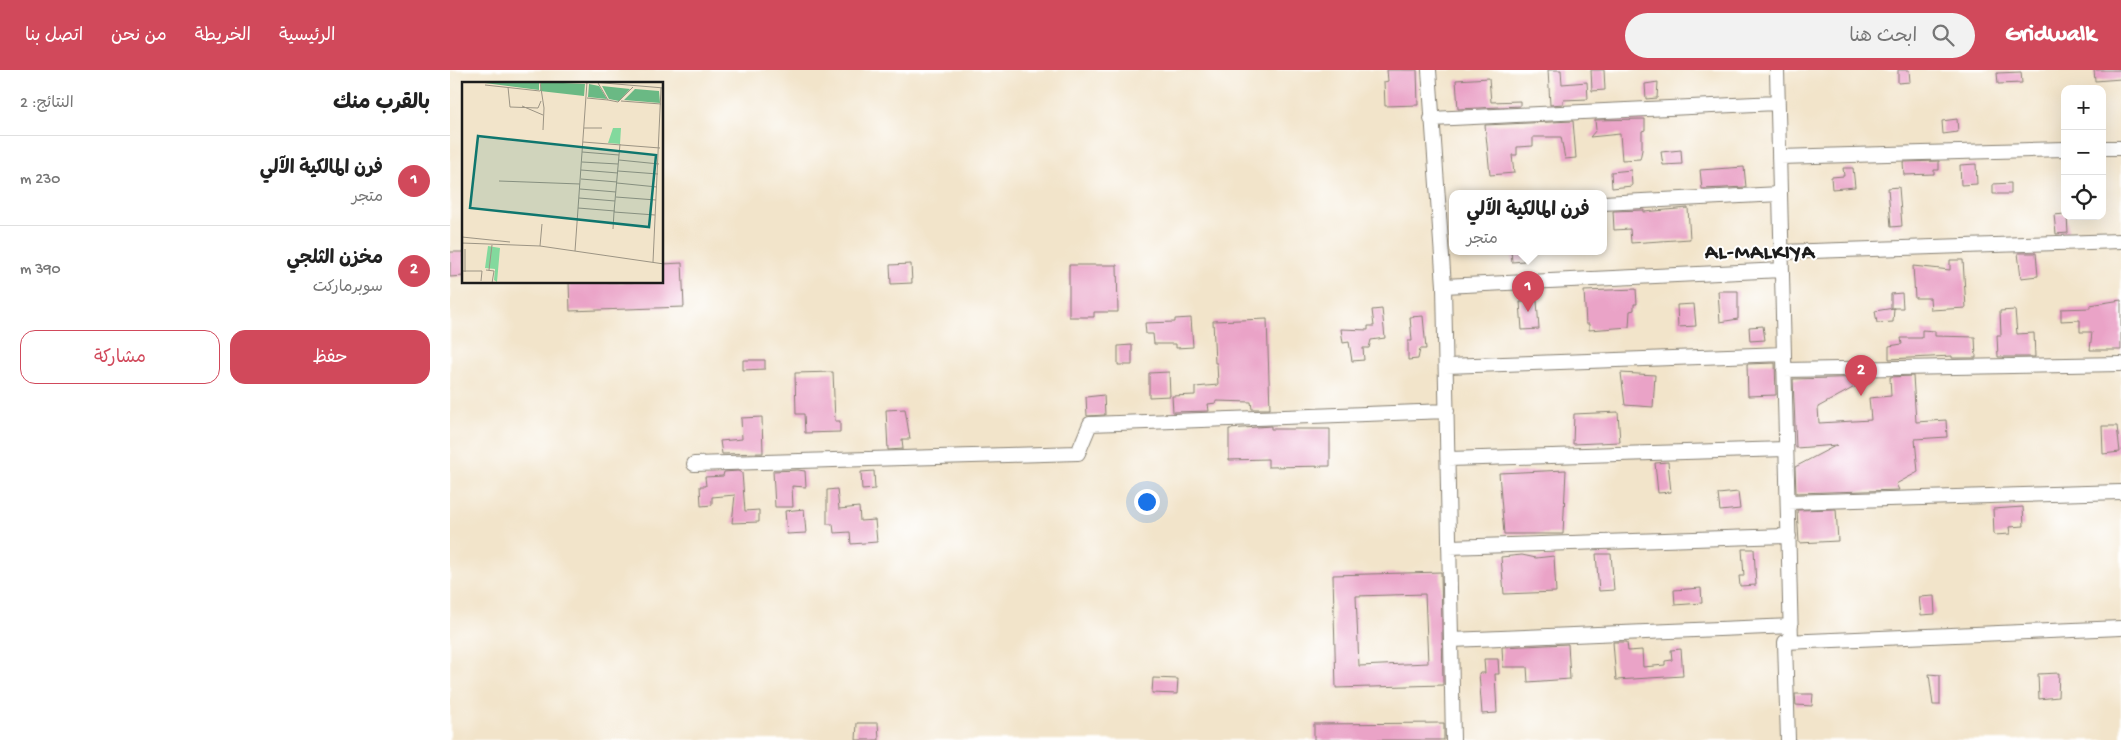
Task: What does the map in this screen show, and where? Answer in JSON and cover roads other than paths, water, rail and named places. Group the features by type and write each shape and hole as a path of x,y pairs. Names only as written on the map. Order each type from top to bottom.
{"street":[{"path":"1429,70 1431,119 1446,211 1444,286 1453,740"},
{"path":"1777,70 1791,642"},
{"path":"1431,119 1777,103"},
{"path":"2106,148 2121,148"},
{"path":"1779,157 2061,149"},
{"path":"1607,203 1780,194"},
{"path":"1781,252 2121,241"},
{"path":"1444,286 1782,270"},
{"path":"1446,366 1784,354"},
{"path":"1784,370 2121,364"},
{"path":"694,464 1078,453 1090,424 1447,411"},
{"path":"1448,459 1786,448"},
{"path":"1788,502 2121,492"},
{"path":"1449,547 1788,536"},
{"path":"1452,640 1791,626"},
{"path":"1788,740 1785,642 2121,628"}],"place":[{"name":"فرن المالكية الآلي","path":"1528,312"},
{"name":"مخزن الثلجي","path":"1861,396"}],"district":[{"name":"AL-MALKIYA","path":"1760,254"}]}
